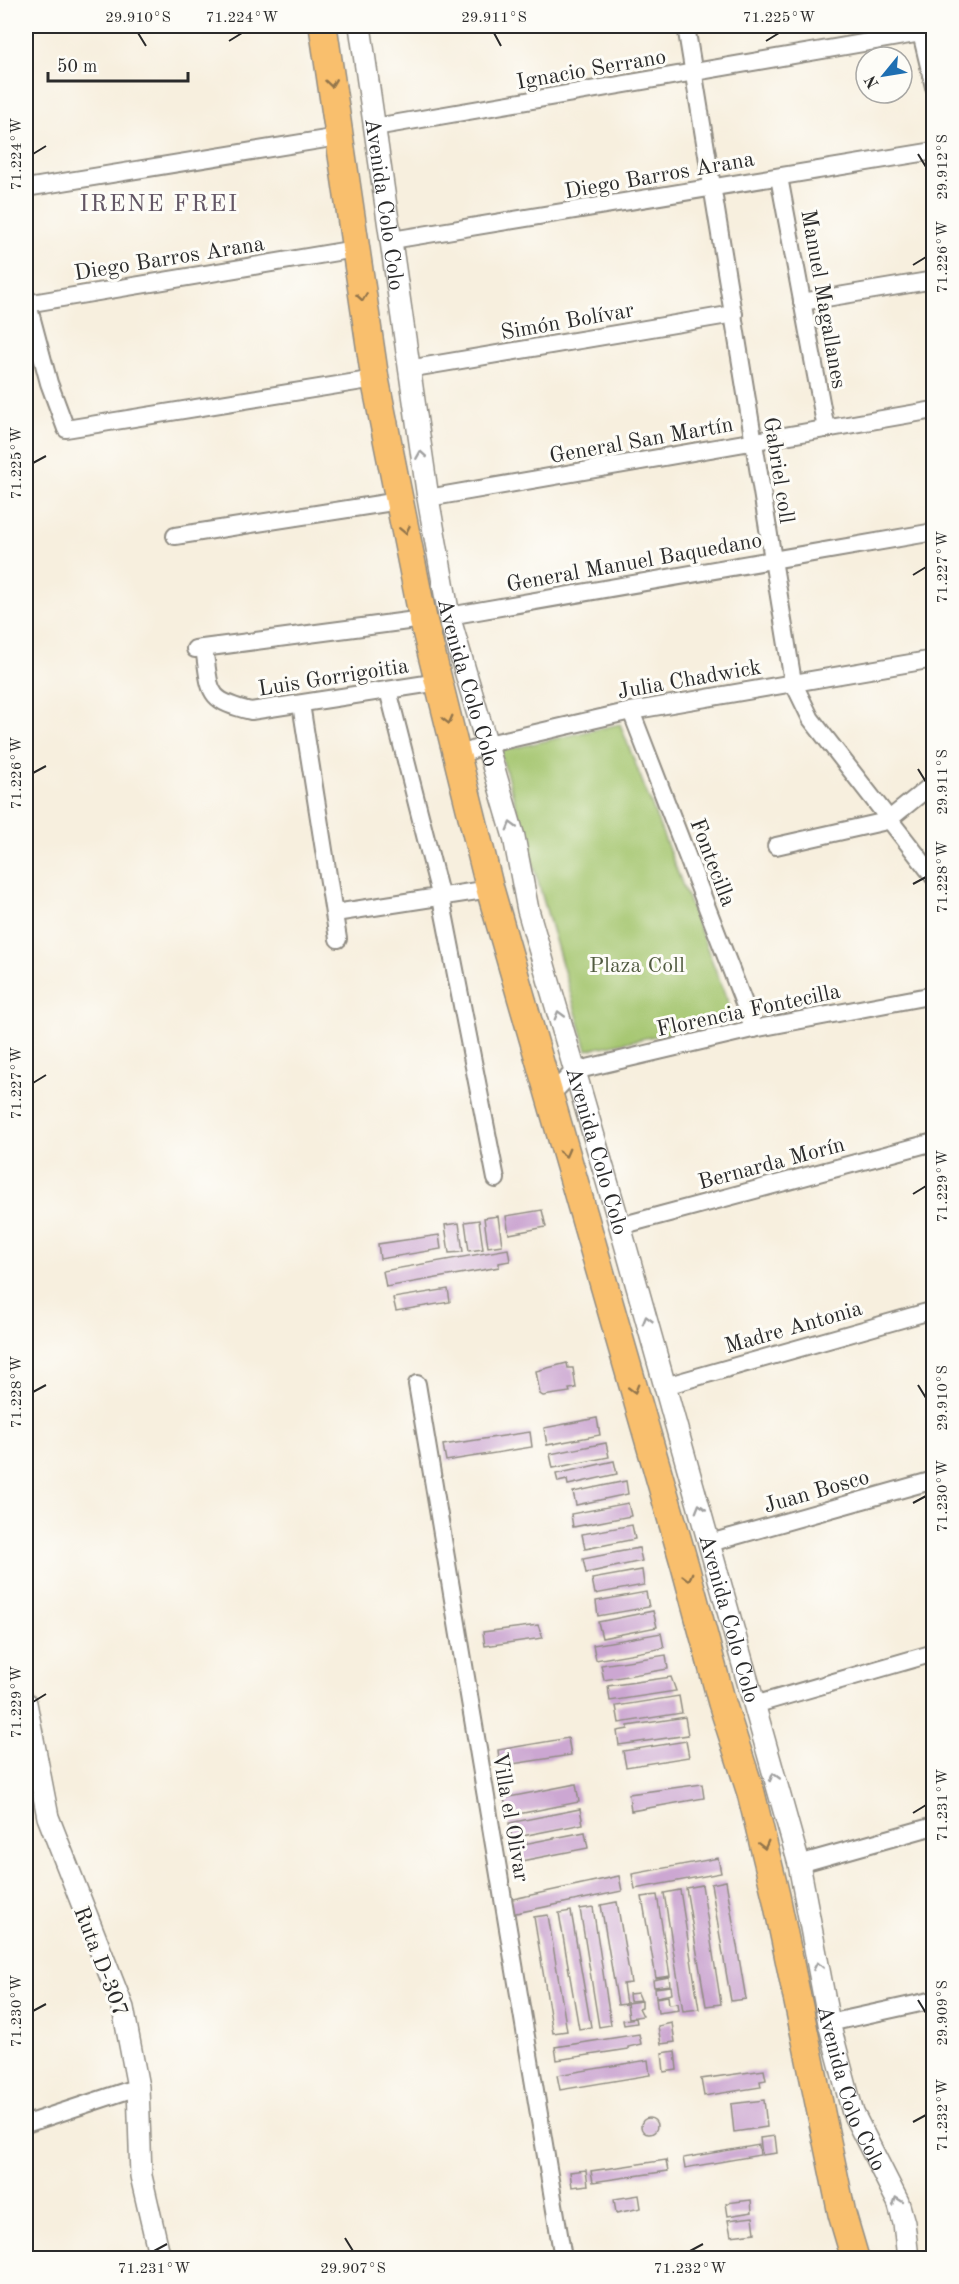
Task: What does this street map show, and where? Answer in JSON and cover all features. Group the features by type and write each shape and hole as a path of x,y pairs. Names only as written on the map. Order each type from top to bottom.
{"main road":[{"name":"Avenida Colo Colo","path":"323,26 375,379 399,501 436,617 439,682 490,889 686,1566 722,1703 751,1793 776,1896"},
{"path":"776,1896 834,2259"},
{"path":"776,1896 842,2214 855,2259"}],"street":[{"name":"Avenida Colo Colo","path":"360,26 428,498 436,617 488,744 514,837 528,910 620,1226 799,1864 829,2023 853,2114 898,2202 904,2223 908,2259"},
{"name":"Gabriel coll","path":"686,26 793,682 811,719 887,821 933,877"},
{"path":"917,29 933,87"},
{"name":"Ignacio Serrano","path":"375,127 693,74 917,29"},
{"path":"26,188 338,137"},
{"name":"Diego Barros Arana","path":"392,240 933,151"},
{"name":"Manuel Magallanes","path":"779,177 826,429"},
{"name":"Diego Barros Arana","path":"26,300 355,249"},
{"path":"802,302 933,280"},
{"path":"26,300 49,383 66,429 375,379"},
{"name":"Simón Bolívar","path":"408,369 734,314"},
{"name":"General San Martín","path":"428,498 933,410"},
{"path":"175,536 399,501"},
{"name":"General Manuel Baquedano","path":"199,649 436,617 933,532"},
{"name":"Luis Gorrigoitia","path":"199,649 210,686 224,705 251,711 439,682"},
{"name":"Julia Chadwick","path":"457,756 488,744 631,711 933,659"},
{"path":"388,690 441,898 496,1179"},
{"path":"301,704 338,939"},
{"name":"Fontecilla","path":"631,711 754,1029"},
{"path":"776,846 887,821 933,783"},
{"path":"334,913 490,889"},
{"name":"Florencia Fontecilla","path":"574,1071 754,1029 933,994"},
{"path":"550,1096 574,1071"},
{"name":"Bernarda Morín","path":"620,1226 933,1142"},
{"name":"Madre Antonia","path":"665,1386 933,1310"},
{"name":"Villa el Olivar","path":"417,1384 564,2259"},
{"name":"Juan Bosco","path":"710,1544 933,1480"},
{"path":"754,1705 933,1653"},
{"name":"Ruta D-307","path":"26,1703 48,1817 123,2008 138,2087 141,2176 160,2259"},
{"path":"799,1864 933,1826"},
{"path":"829,2023 933,2000"},
{"path":"26,2124 138,2087"}],"green space":[{"name":"Plaza Coll","path":"620,724 735,1020 587,1050 500,751"}],"building":[{"path":"542,1210 546,1227 509,1234 506,1216"},
{"path":"498,1216 502,1245 488,1247 484,1218"},
{"path":"479,1220 483,1249 469,1251 465,1222"},
{"path":"459,1223 463,1252 449,1253 445,1225"},
{"path":"439,1235 441,1249 380,1259 378,1244"},
{"path":"508,1249 510,1261 499,1263 499,1267 386,1287 383,1271"},
{"path":"448,1289 450,1302 396,1311 393,1298"},
{"path":"567,1363 568,1368 573,1368 576,1388 569,1389 570,1392 543,1396 540,1394 536,1371"},
{"path":"597,1418 600,1435 547,1445 544,1428"},
{"path":"530,1432 532,1447 446,1461 443,1445"},
{"path":"606,1443 609,1457 553,1468 550,1454"},
{"path":"614,1461 617,1474 568,1485 567,1480 558,1482 556,1474"},
{"path":"626,1481 628,1494 576,1505 573,1492"},
{"path":"628,1503 631,1516 573,1527 571,1514"},
{"path":"632,1525 635,1539 585,1549 582,1534"},
{"path":"639,1548 642,1561 586,1573 583,1559"},
{"path":"642,1570 644,1585 595,1594 592,1579"},
{"path":"646,1592 649,1607 598,1616 596,1601"},
{"path":"653,1611 657,1627 602,1638 598,1622"},
{"path":"538,1625 543,1638 485,1646 483,1632"},
{"path":"661,1633 664,1648 596,1660 593,1645"},
{"path":"666,1655 668,1669 604,1680 601,1665"},
{"path":"671,1677 676,1691 610,1701 608,1686"},
{"path":"679,1696 682,1713 619,1723 616,1706"},
{"path":"685,1717 688,1735 619,1745 617,1731 628,1729 628,1726"},
{"path":"568,1738 571,1755 500,1766 498,1750"},
{"path":"686,1741 689,1757 626,1767 623,1751"},
{"path":"576,1784 579,1802 508,1816 504,1798"},
{"path":"702,1784 704,1798 631,1811 629,1794"},
{"path":"580,1809 583,1824 512,1838 509,1823"},
{"path":"585,1832 588,1848 516,1862 513,1846"},
{"path":"718,1858 721,1873 635,1889 632,1874"},
{"path":"619,1876 622,1891 511,1914 508,1900"},
{"path":"726,1881 746,1999 731,2001 711,1884"},
{"path":"702,1885 721,2004 706,2006 686,1888"},
{"path":"680,1890 699,2009 683,2011 664,1893"},
{"path":"657,1895 670,1976 656,1978 642,1897"},
{"path":"617,1902 631,1983 623,1984 626,2004 618,2005 601,1905"},
{"path":"593,1907 611,2025 599,2027 580,1909"},
{"path":"571,1911 591,2027 579,2029 559,1913"},
{"path":"548,1915 567,2031 553,2033 534,1917"},
{"path":"669,1977 670,1985 654,1987 653,1980"},
{"path":"671,1986 672,1994 656,1997 655,1988"},
{"path":"638,1993 641,2000 630,2001 629,1994"},
{"path":"668,1996 669,2004 678,2003 679,2010 658,2013 656,1998"},
{"path":"642,2001 642,2007 639,2008 643,2016 629,2018 627,2003"},
{"path":"636,2018 637,2023 624,2025 623,2020"},
{"path":"672,2023 675,2042 661,2044 658,2026"},
{"path":"639,2034 641,2044 628,2047 628,2049 557,2060 555,2047"},
{"path":"675,2051 677,2070 664,2072 662,2053"},
{"path":"648,2060 650,2075 560,2090 557,2075"},
{"path":"764,2070 766,2080 760,2081 761,2087 704,2096 701,2079"},
{"path":"764,2100 767,2127 734,2132 731,2104"},
{"path":"649,2118 655,2120 657,2126 655,2132 649,2134 643,2132 641,2126 643,2120"},
{"path":"775,2136 777,2153 762,2155 760,2138"},
{"path":"759,2145 760,2155 685,2168 683,2158"},
{"path":"666,2160 668,2171 593,2182 591,2171"},
{"path":"586,2170 588,2185 572,2187 570,2172"},
{"path":"639,2195 641,2208 616,2213 614,2199"},
{"path":"751,2200 752,2212 728,2216 726,2203"},
{"path":"753,2217 755,2233 731,2236 728,2220"}],"district":[{"name":"IRENE FREI","path":"159,203"}]}
